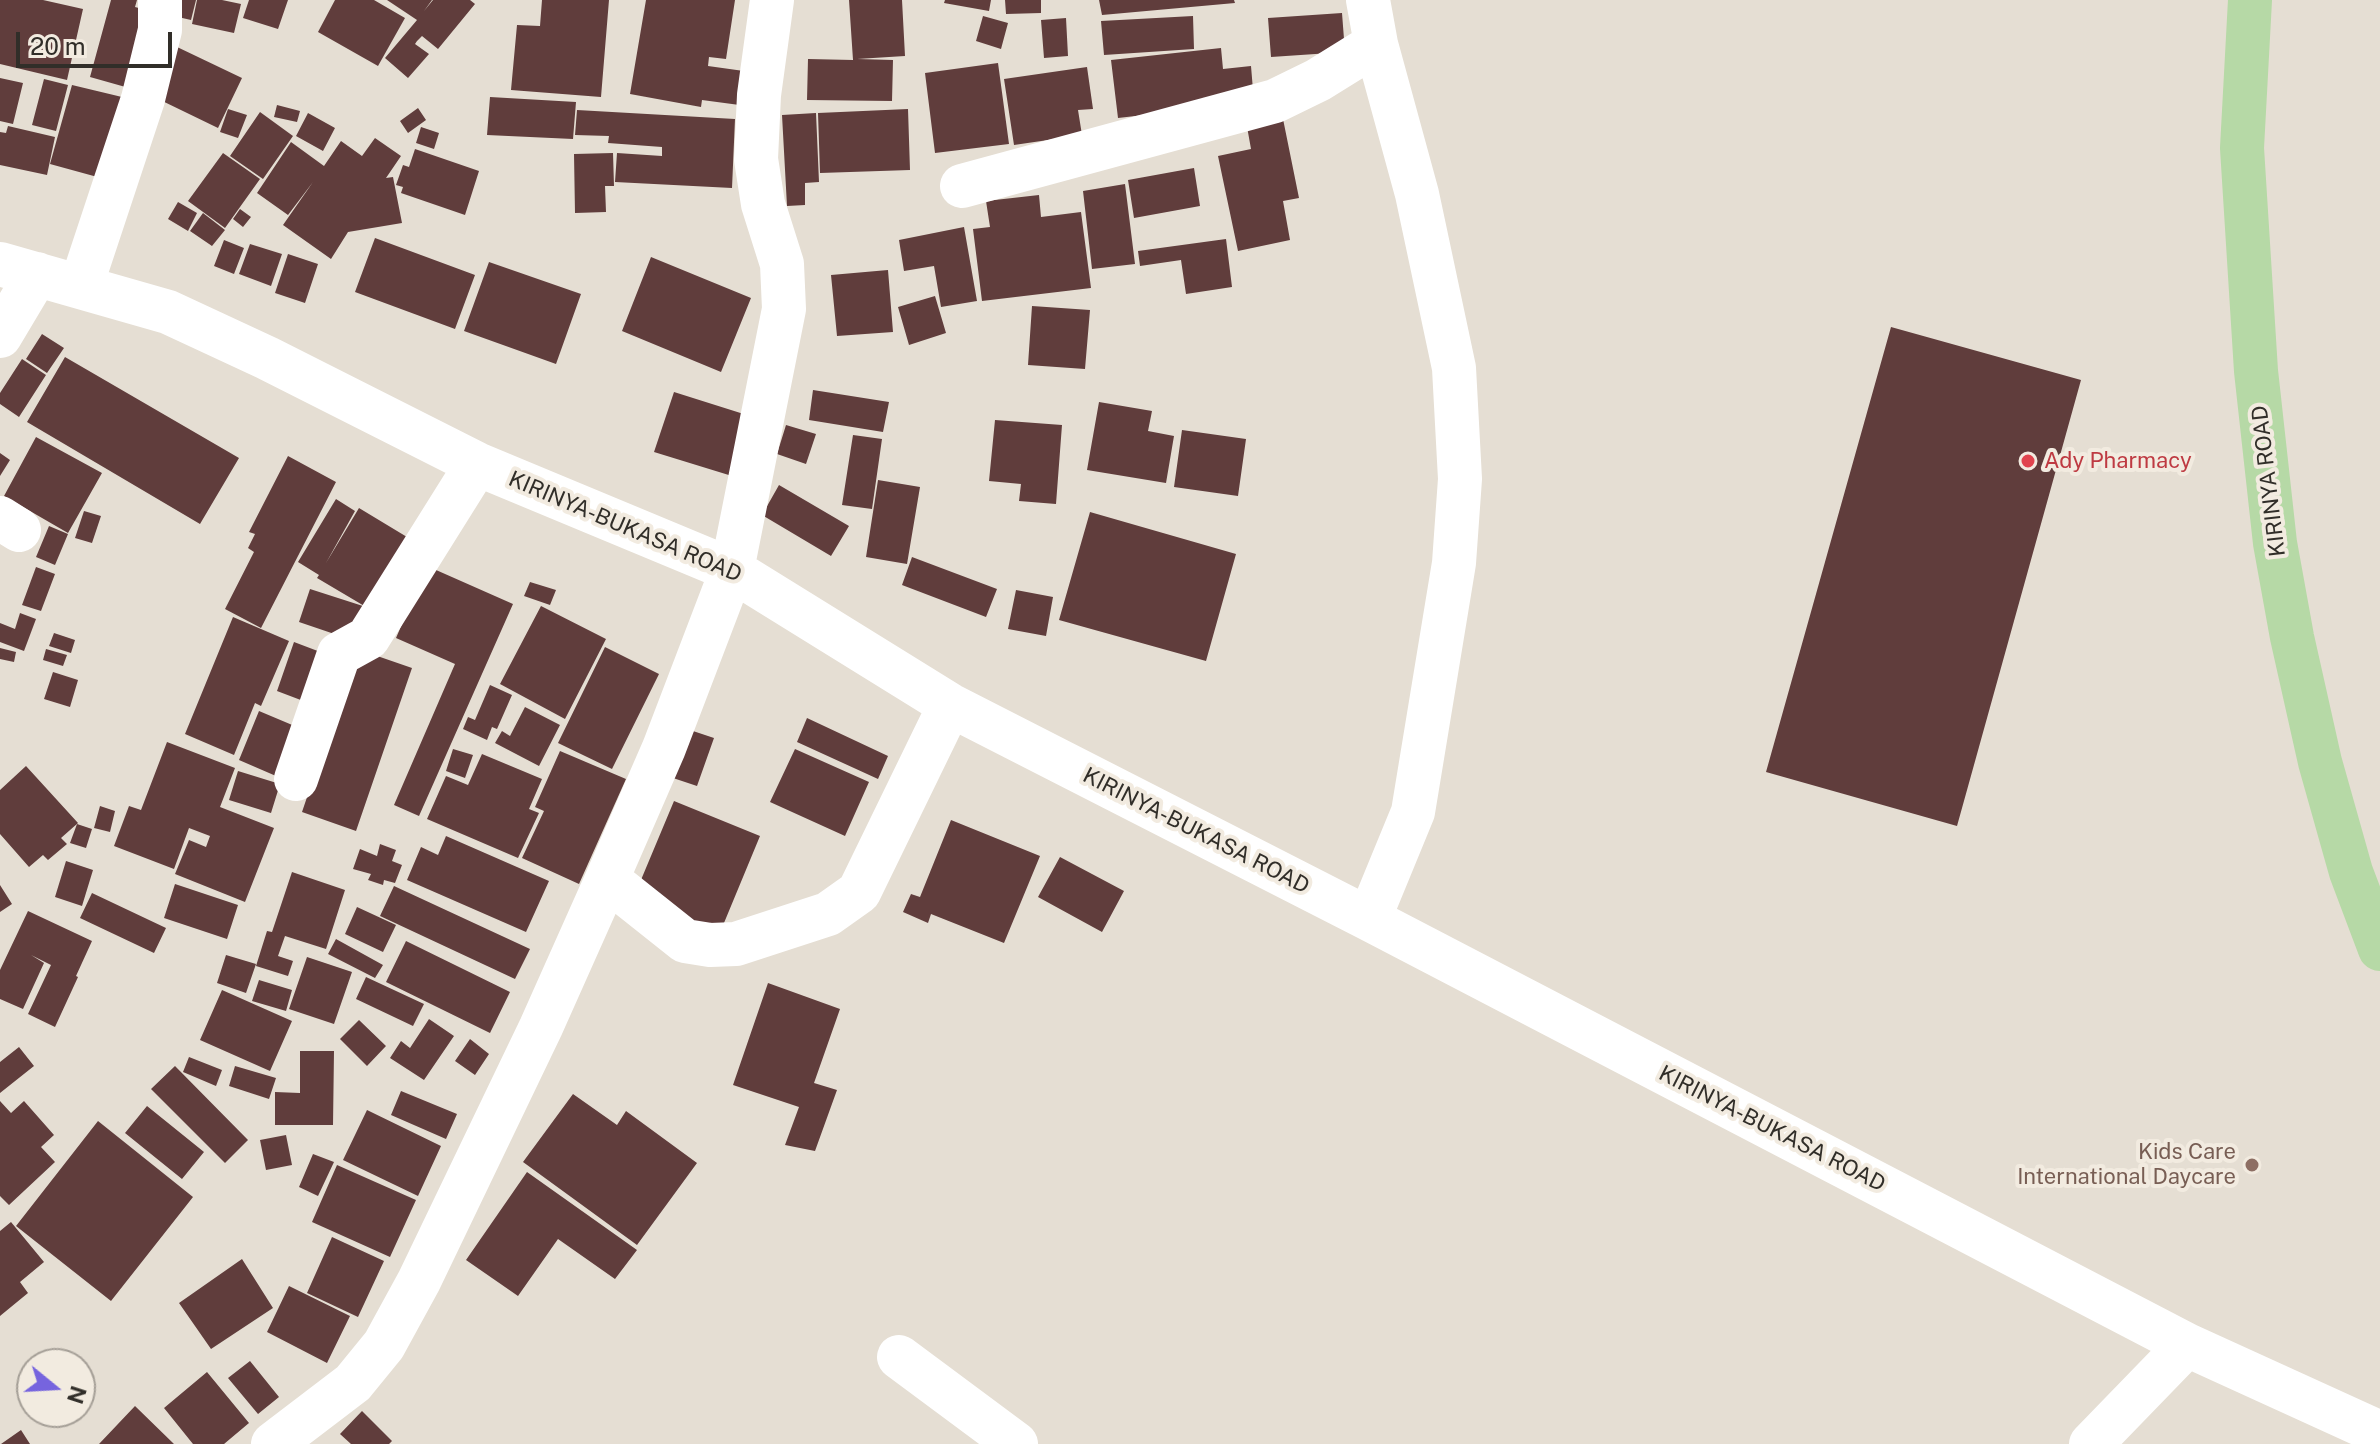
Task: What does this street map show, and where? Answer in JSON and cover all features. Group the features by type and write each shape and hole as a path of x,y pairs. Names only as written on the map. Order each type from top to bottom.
{"main road":[{"name":"KIRINYA ROAD","path":"2250,0 2242,148 2256,371 2275,543 2320,762 2351,872 2380,949"}],"street":[{"path":"81,286 143,99 160,30 160,0"},
{"path":"273,1444 353,1383 384,1345 419,1281 528,1055 607,879 664,748 732,570 784,309 782,264 763,204 756,159 759,95 772,0"},
{"path":"1368,0 1376,44 1417,194 1454,368 1460,479 1454,563 1413,812 1369,919"},
{"path":"962,186 1275,101 1318,80 1376,44"},
{"path":"0,336 19,269"},
{"name":"KIRINYA-BUKASA ROAD","path":"19,269 168,312 267,358 477,464 732,570 950,705 1369,919 2187,1345 2380,1433"},
{"path":"296,779 339,654 368,638 477,464"},
{"path":"607,879 685,941 710,945 736,944 828,914 859,892 950,705"},
{"path":"2091,1444 2187,1345"},
{"path":"899,1357 1016,1444"}],"building":[{"path":"0,0 43,0 83,9 67,80 0,64"},
{"path":"111,0 137,0 135,7 150,11 129,88 90,77"},
{"path":"168,0 196,0 191,20 165,14"},
{"path":"197,0 241,4 234,33 192,24"},
{"path":"249,0 288,0 278,29 243,18"},
{"path":"335,0 374,0 405,18 378,66 318,32"},
{"path":"387,0 432,0 424,11 433,0 470,0 475,4 438,49 422,36 417,41 415,44 429,54 408,78 385,58 417,20"},
{"path":"542,0 609,0 601,97 511,90 517,25 540,26"},
{"path":"646,0 735,0 726,59 709,57 708,66 751,72 747,106 702,100 701,107 630,94"},
{"path":"849,0 902,0 905,56 857,59 893,60 892,101 807,100 808,59 853,60"},
{"path":"945,0 991,0 989,11 944,3"},
{"path":"1005,0 1041,0 1041,13 1006,14"},
{"path":"1099,0 1234,0 1235,3 1102,15"},
{"path":"1342,13 1345,52 1271,57 1268,18"},
{"path":"983,16 1008,23 1001,49 976,41"},
{"path":"1193,16 1194,49 1104,55 1101,21"},
{"path":"1066,18 1068,56 1044,58 1041,20"},
{"path":"175,46 242,78 218,128 152,96"},
{"path":"1221,48 1223,69 1251,66 1253,90 1231,105 1118,118 1111,60"},
{"path":"998,63 1009,144 935,153 925,73"},
{"path":"1087,67 1093,109 1078,110 1082,135 1014,145 1004,79"},
{"path":"0,78 23,83 13,124 0,121"},
{"path":"44,79 68,85 56,131 32,125"},
{"path":"72,85 122,97 101,178 50,164"},
{"path":"490,97 576,102 573,139 487,135"},
{"path":"277,105 300,111 297,122 274,117"},
{"path":"418,108 426,120 408,133 400,121"},
{"path":"228,109 247,115 238,138 220,132"},
{"path":"908,109 910,170 820,173 818,113"},
{"path":"577,110 735,119 732,188 615,182 617,153 662,156 662,147 608,143 609,136 575,135"},
{"path":"260,112 293,136 263,179 230,156"},
{"path":"308,113 335,128 323,151 296,136"},
{"path":"816,113 819,182 805,183 805,205 787,206 782,115"},
{"path":"1282,114 1299,198 1283,201 1290,240 1238,251 1218,156 1251,149 1246,121"},
{"path":"8,126 55,137 47,175 0,165 0,132 6,133"},
{"path":"421,127 439,133 434,149 416,143"},
{"path":"375,138 401,156 386,178 393,177 402,223 348,232 331,259 283,225 313,182 288,215 257,193 291,142 324,166 341,141 362,156"},
{"path":"415,149 479,171 465,215 401,193 403,187 396,185 403,165 409,167"},
{"path":"223,153 260,179 225,228 188,201"},
{"path":"613,153 614,186 605,186 606,212 575,213 574,154"},
{"path":"1194,168 1200,206 1134,218 1128,180"},
{"path":"1125,184 1135,264 1092,269 1083,191"},
{"path":"1039,195 1041,217 1081,212 1091,288 982,301 973,229 990,227 986,201"},
{"path":"178,202 197,213 188,231 168,219"},
{"path":"240,209 251,217 243,227 233,219"},
{"path":"203,213 225,230 212,246 190,231"},
{"path":"964,227 977,301 941,307 934,266 904,271 899,240"},
{"path":"375,238 475,275 455,329 355,292"},
{"path":"1226,239 1232,287 1186,294 1181,260 1140,266 1138,251"},
{"path":"224,240 244,248 234,274 214,266"},
{"path":"250,244 282,254 271,286 239,274"},
{"path":"288,254 318,264 305,303 275,293"},
{"path":"651,257 751,298 721,372 622,331"},
{"path":"489,262 581,294 556,364 464,331"},
{"path":"888,270 893,332 837,336 831,275"},
{"path":"935,296 946,333 909,345 898,307"},
{"path":"1032,306 1090,310 1085,369 1028,365"},
{"path":"1891,327 2081,380 1957,826 1766,772"},
{"path":"42,334 64,348 47,373 26,359"},
{"path":"65,357 239,458 200,524 27,422"},
{"path":"22,359 46,375 19,417 0,404 0,393"},
{"path":"813,390 889,402 883,432 809,420"},
{"path":"674,392 750,416 732,476 654,452"},
{"path":"1099,402 1152,411 1148,431 1174,436 1166,483 1087,470"},
{"path":"995,420 1062,425 1056,504 1019,501 1021,484 989,481"},
{"path":"786,425 816,434 806,464 777,454"},
{"path":"1182,430 1246,439 1238,496 1174,487"},
{"path":"853,435 882,439 872,509 842,505"},
{"path":"36,437 102,473 68,533 4,496"},
{"path":"0,453 10,460 0,476"},
{"path":"288,456 336,482 261,628 225,609 254,552 248,548 255,534 249,532"},
{"path":"878,480 920,487 907,564 866,557"},
{"path":"779,485 849,526 831,556 762,515"},
{"path":"336,499 355,511 326,563 359,508 407,537 355,641 299,622 310,589 366,607 317,578 319,575 298,562"},
{"path":"84,511 101,516 92,543 75,538"},
{"path":"1090,512 1236,554 1206,661 1059,620"},
{"path":"49,526 68,534 55,565 36,557"},
{"path":"912,557 997,589 986,617 902,585"},
{"path":"427,566 513,604 419,816 394,805 455,664 396,638"},
{"path":"36,567 55,574 41,611 22,605"},
{"path":"530,582 556,590 550,605 524,596"},
{"path":"1016,590 1053,597 1046,636 1008,629"},
{"path":"541,606 606,639 565,719 500,684"},
{"path":"20,613 36,619 24,651 0,642 0,623 15,629"},
{"path":"233,617 289,641 261,706 255,703 234,755 185,734"},
{"path":"54,633 75,640 71,653 49,646"},
{"path":"294,642 323,653 306,702 277,691"},
{"path":"605,647 659,674 612,769 558,743"},
{"path":"0,648 16,652 14,662 0,659"},
{"path":"46,649 67,655 63,666 43,660"},
{"path":"357,649 412,668 356,831 302,812"},
{"path":"53,672 78,680 70,707 44,699"},
{"path":"490,685 512,695 497,729 492,727 487,740 463,729 468,717 475,720"},
{"path":"525,707 560,725 539,766 495,743 502,731 510,736"},
{"path":"259,711 297,727 276,776 239,760"},
{"path":"807,718 888,756 878,779 797,742"},
{"path":"684,728 714,738 697,786 667,776"},
{"path":"167,742 235,768 220,807 274,828 245,902 175,874 189,840 206,847 210,836 189,828 174,869 114,846 129,806 141,810"},
{"path":"453,749 473,755 465,778 446,771"},
{"path":"795,749 869,782 845,836 770,802"},
{"path":"560,751 626,779 579,884 522,858 544,811 535,807"},
{"path":"482,754 542,779 529,809 539,813 518,858 427,819 446,776 468,785"},
{"path":"26,766 78,823 61,838 67,844 48,860 43,855 29,867 0,834 0,790"},
{"path":"238,771 280,784 271,813 229,800"},
{"path":"674,801 760,836 719,935 633,899"},
{"path":"100,806 115,811 110,832 94,828"},
{"path":"951,820 1040,856 1004,943 931,914 928,923 903,912 911,894 920,897"},
{"path":"77,824 92,829 86,848 70,843"},
{"path":"446,836 549,881 526,932 407,880 421,847 438,855"},
{"path":"380,844 396,850 392,861 402,865 395,883 384,880 383,885 368,880 371,874 353,869 360,849 377,856"},
{"path":"1060,857 1124,891 1102,932 1038,897"},
{"path":"66,861 93,870 82,906 55,897"},
{"path":"292,872 345,890 326,949 285,936 278,956 293,961 288,976 256,966 267,931 272,932"},
{"path":"175,884 238,905 227,939 164,918"},
{"path":"0,885 12,904 0,912"},
{"path":"394,886 530,949 515,979 380,916"},
{"path":"92,893 166,928 154,953 80,918"},
{"path":"357,907 396,925 383,952 345,934"},
{"path":"28,911 92,941 55,1027 28,1014 51,965 31,955 44,963 23,1009 0,999 0,970"},
{"path":"336,939 383,965 375,978 328,954"},
{"path":"406,941 510,992 490,1033 386,982"},
{"path":"226,955 256,964 246,993 217,983"},
{"path":"307,957 352,972 334,1024 289,1009"},
{"path":"366,977 424,1004 413,1026 356,999"},
{"path":"259,980 292,990 286,1011 252,1001"},
{"path":"768,983 840,1009 814,1083 837,1090 815,1151 785,1145 799,1107 733,1085"},
{"path":"222,990 292,1021 270,1071 200,1040"},
{"path":"429,1019 454,1036 424,1080 390,1058 401,1041 410,1048"},
{"path":"359,1020 386,1046 367,1066 340,1039"},
{"path":"470,1039 489,1054 475,1075 455,1061"},
{"path":"19,1047 34,1066 0,1093 0,1062"},
{"path":"300,1051 334,1051 333,1125 275,1125 275,1092 300,1093"},
{"path":"189,1057 222,1070 216,1086 183,1072"},
{"path":"175,1066 248,1140 225,1163 151,1089"},
{"path":"235,1066 276,1078 269,1099 229,1086"},
{"path":"401,1091 457,1114 446,1139 391,1115"},
{"path":"573,1094 617,1125 626,1111 697,1163 637,1245 523,1162"},
{"path":"0,1101 11,1113 24,1101 54,1135 41,1147 55,1162 9,1205 0,1196"},
{"path":"147,1106 204,1152 182,1179 125,1133"},
{"path":"367,1110 441,1146 418,1196 343,1160"},
{"path":"98,1121 193,1197 111,1301 16,1226"},
{"path":"286,1135 292,1165 266,1170 260,1140"},
{"path":"313,1154 334,1162 318,1196 299,1187"},
{"path":"337,1165 416,1200 390,1257 312,1222"},
{"path":"527,1172 637,1250 615,1279 558,1239 518,1296 466,1260"},
{"path":"11,1222 44,1262 20,1282 28,1293 0,1316 0,1231"},
{"path":"332,1237 384,1261 358,1317 307,1293"},
{"path":"242,1259 273,1308 211,1349 179,1303"},
{"path":"289,1286 350,1316 327,1363 267,1332"},
{"path":"250,1361 279,1397 258,1414 228,1378"},
{"path":"207,1372 249,1423 224,1444 193,1444 164,1408"},
{"path":"135,1406 174,1444 99,1444"},
{"path":"362,1411 392,1441 389,1444 351,1444 340,1434"},
{"path":"21,1430 30,1444 1,1444"}],"place":[{"name":"Ady Pharmacy","path":"2028,461"},
{"name":"Kids Care International Daycare","path":"2252,1165"}]}
